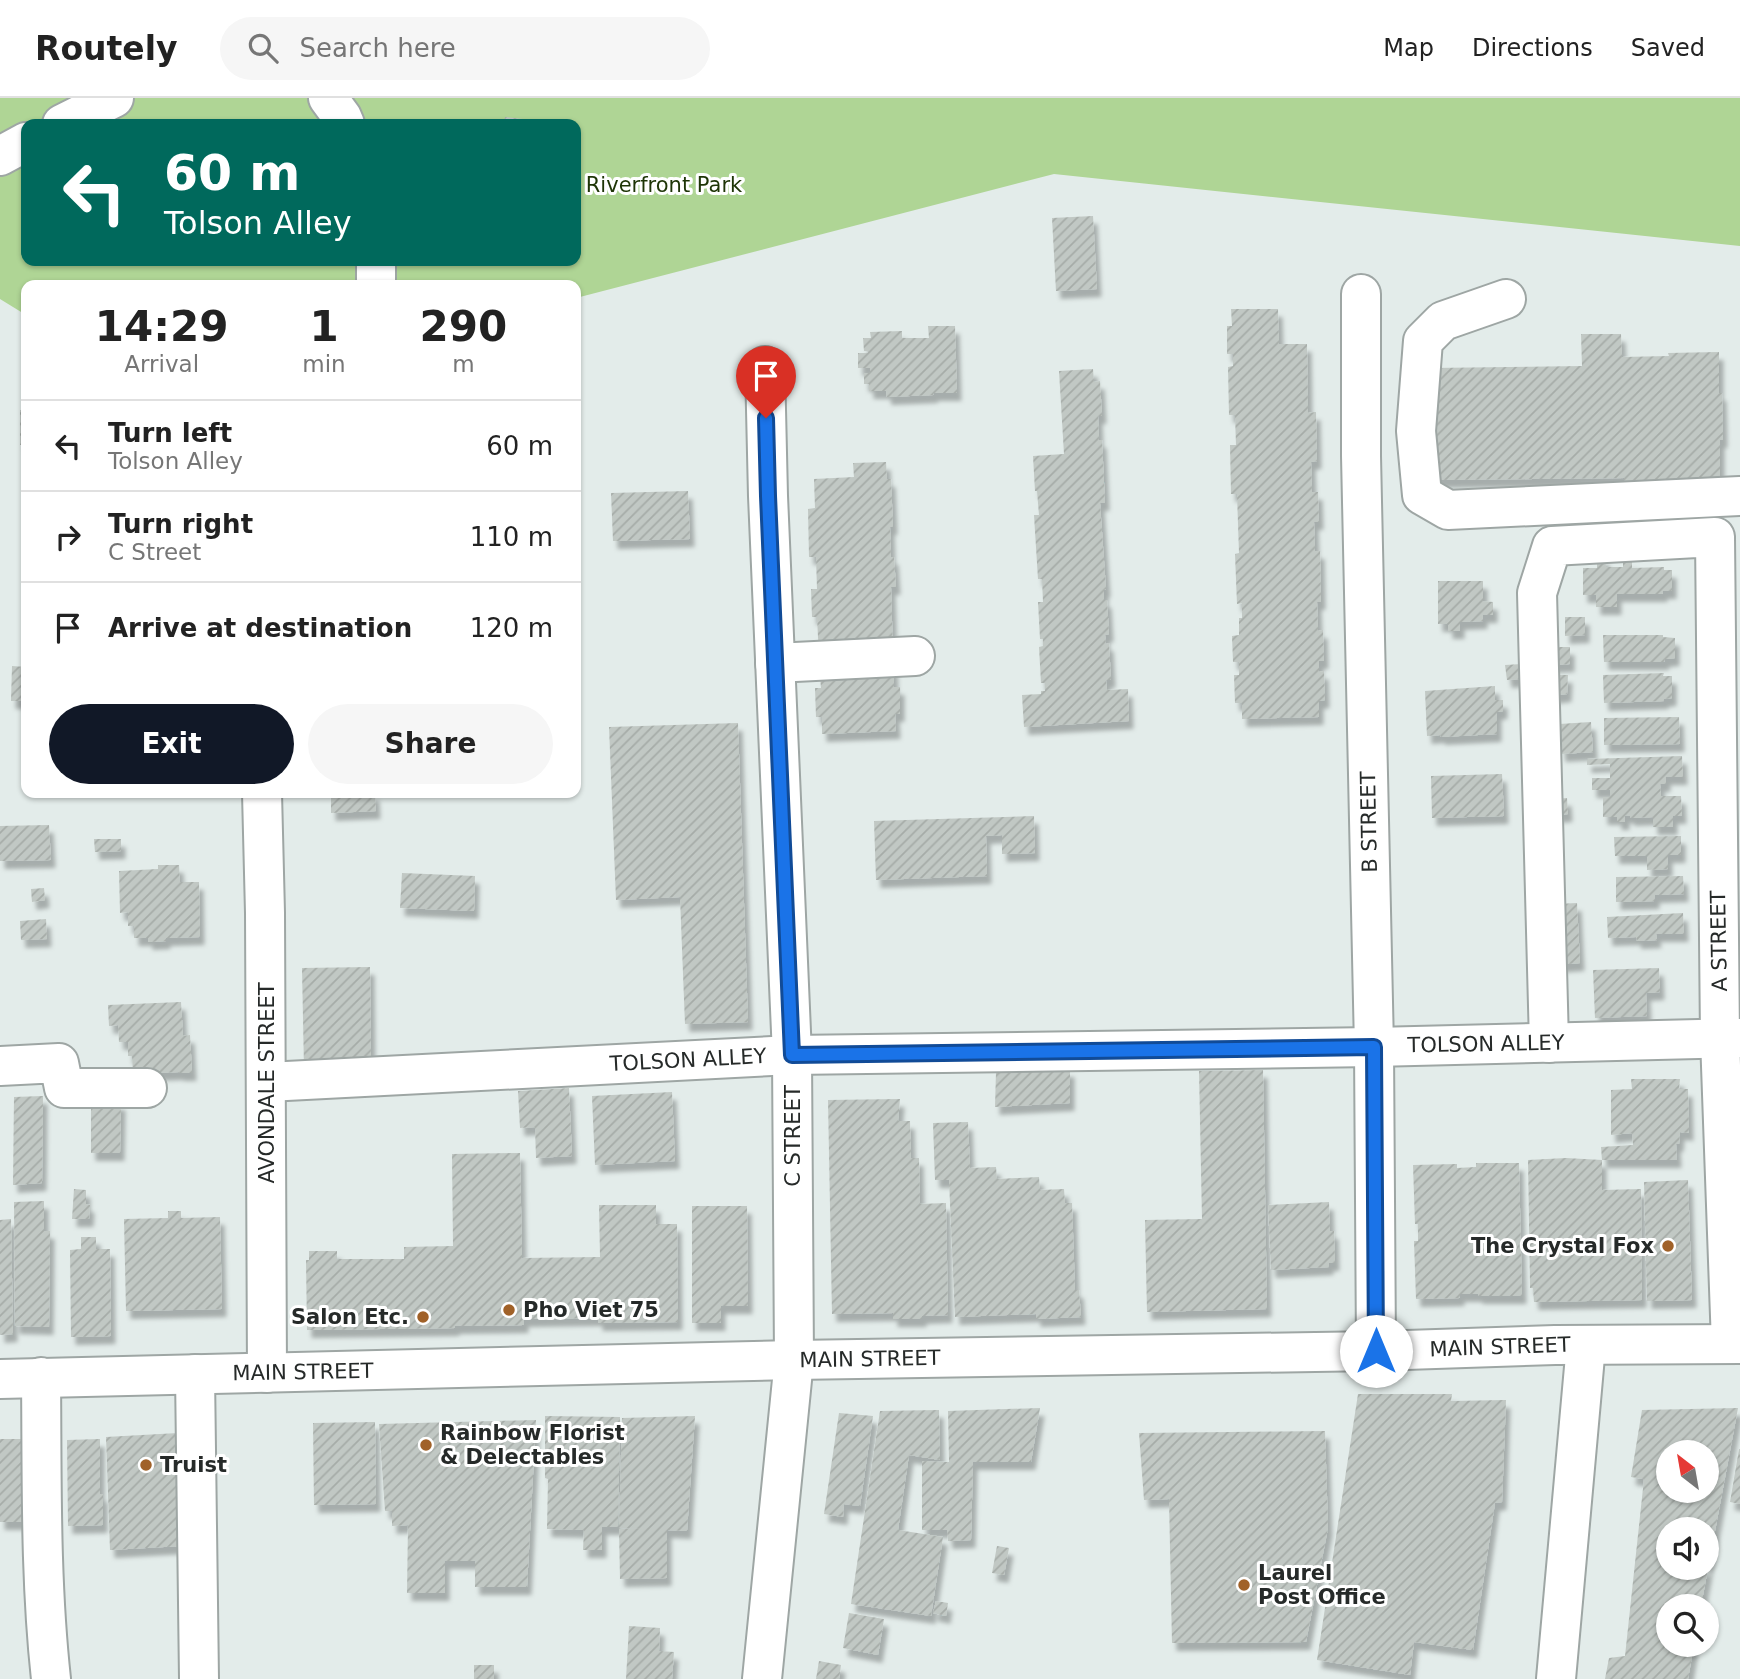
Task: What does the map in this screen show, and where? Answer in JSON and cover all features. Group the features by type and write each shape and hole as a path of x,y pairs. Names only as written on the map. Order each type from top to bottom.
{"street":[{"path":"72,119 114,98"},
{"path":"328,98 343,119"},
{"path":"0,156 21,145"},
{"name":"B STREET","path":"1361,294 1361,426 1374,1047 1376,1351"},
{"path":"1506,299 1443,321 1423,341 1416,431 1422,495 1448,510 1740,496"},
{"name":"C STREET","path":"762,1679 794,1360 792,1055 765,366"},
{"path":"1361,426 1416,431"},
{"name":"A STREET","path":"1549,1043 1537,593 1552,546 1715,537 1730,1038 1735,1344"},
{"path":"775,663 915,656"},
{"name":"AVONDALE STREET","path":"262,798 267,1082 267,1373"},
{"name":"TOLSON ALLEY","path":"267,1082 792,1055 1374,1047 1730,1038"},
{"path":"0,1066 58,1063 64,1088 147,1088"},
{"name":"MAIN STREET","path":"0,1379 794,1360 1735,1344"},
{"path":"1556,1679 1586,1345"},
{"path":"195,1374 200,1679"},
{"path":"41,1377 47,1639 51,1679"}],"green space":[{"name":"Riverfront Park","path":"0,98 1740,98 1740,246 1054,174 581,297 581,280 21,280 21,312 0,299"}],"building":[{"path":"1093,216 1097,289 1056,291 1052,218"},
{"path":"1231,309 1278,309 1279,344 1307,344 1308,413 1316,412 1317,461 1311,462 1312,492 1318,492 1319,522 1314,522 1315,551 1320,551 1321,602 1317,602 1318,631 1323,630 1324,661 1319,661 1319,672 1324,671 1325,700 1319,701 1319,717 1242,719 1242,703 1235,703 1234,675 1239,675 1239,662 1233,662 1232,636 1239,635 1242,603 1237,604 1237,494 1231,494 1230,445 1236,445 1235,415 1229,415 1228,367 1233,366 1233,354 1227,354 1227,326 1232,326"},
{"path":"928,326 955,326 957,393 887,397 886,391 869,391 869,384 864,384 864,373 870,373 870,368 858,368 858,353 868,353 864,351 863,338 871,338 870,332 902,331 902,338 929,338"},
{"path":"1581,334 1621,334 1622,357 1719,352 1723,440 1720,440 1720,485 1624,486 1624,478 1433,480 1431,368 1582,366"},
{"path":"1093,369 1094,382 1100,381 1102,416 1098,416 1105,503 1100,503 1106,589 1104,600 1107,600 1109,634 1105,635 1106,644 1109,643 1111,680 1106,680 1107,690 1128,689 1129,721 1024,727 1022,695 1041,694 1041,691 1045,691 1045,683 1041,683 1039,647 1043,646 1043,639 1040,639 1038,602 1043,602 1042,579 1038,579 1034,515 1039,515 1033,456 1064,454 1059,371"},
{"path":"20,410 21,410 21,445"},
{"path":"886,462 887,479 891,479 891,557 894,557 896,587 891,587 894,687 900,687 900,714 895,714 896,731 822,734 822,717 816,717 815,688 821,688 817,617 812,617 811,589 817,589 816,557 809,557 808,509 815,508 814,479 854,477 853,463"},
{"path":"688,491 690,539 613,541 611,493"},
{"path":"1605,557 1606,567 1623,567 1623,562 1632,561 1632,568 1664,567 1664,570 1672,570 1672,591 1663,591 1663,594 1617,594 1617,607 1596,607 1596,595 1583,595 1583,568 1597,568 1597,558"},
{"path":"1438,581 1483,581 1483,601 1493,602 1493,615 1483,615 1483,621 1460,622 1460,631 1448,631 1448,624 1438,624"},
{"path":"1565,617 1585,617 1585,635 1565,636"},
{"path":"1603,635 1663,635 1675,638 1675,658 1665,659 1664,662 1604,662"},
{"path":"1550,647 1570,647 1570,664 1550,665"},
{"path":"1522,664 1523,679 1507,680 1505,665"},
{"path":"12,666 21,667 21,701 11,701"},
{"path":"1664,673 1663,676 1672,676 1672,698 1664,701 1604,703 1603,675"},
{"path":"1550,675 1568,675 1567,694 1551,696"},
{"path":"1495,686 1495,700 1503,700 1503,711 1497,712 1497,734 1427,736 1425,691"},
{"path":"1679,717 1680,744 1604,745 1604,718"},
{"path":"1591,722 1593,752 1561,754 1559,724"},
{"path":"738,723 748,1022 685,1024 680,897 616,900 609,727"},
{"path":"1682,756 1683,777 1666,777 1666,784 1660,784 1661,796 1681,796 1682,816 1673,816 1673,827 1653,827 1653,817 1630,818 1625,815 1625,822 1617,822 1617,817 1603,817 1603,797 1610,797 1610,790 1592,790 1592,778 1610,778 1610,764 1587,765 1587,759"},
{"path":"1502,774 1504,816 1432,818 1431,776"},
{"path":"331,798 375,798 376,811 331,813"},
{"path":"1567,798 1568,814 1555,815 1555,799"},
{"path":"1034,816 1035,853 1002,854 1002,835 986,836 987,876 876,880 874,821"},
{"path":"49,825 51,860 0,861 0,826"},
{"path":"1681,836 1681,855 1668,855 1668,869 1647,870 1647,856 1615,856 1614,837"},
{"path":"94,839 121,839 121,851 95,852"},
{"path":"158,865 179,865 180,882 199,882 200,937 166,938 166,941 148,942 148,938 134,938 134,926 128,926 128,912 120,913 119,871 158,869"},
{"path":"402,873 475,876 474,911 400,908"},
{"path":"1683,876 1684,894 1655,895 1655,901 1616,902 1616,877"},
{"path":"44,888 45,900 32,902 31,889"},
{"path":"1577,903 1580,963 1553,965 1556,904"},
{"path":"1683,913 1684,934 1656,934 1657,940 1637,941 1636,937 1608,938 1607,917"},
{"path":"46,919 47,939 21,940 20,921"},
{"path":"370,967 371,1067 304,1068 302,968"},
{"path":"1659,968 1660,992 1646,993 1647,1016 1595,1018 1593,970"},
{"path":"181,1002 183,1036 190,1035 192,1073 133,1074 132,1056 128,1056 128,1042 119,1042 118,1025 109,1026 108,1005"},
{"path":"1070,1069 1070,1103 995,1107 996,1072"},
{"path":"1263,1070 1267,1309 1147,1312 1145,1220 1202,1219 1199,1071"},
{"path":"1631,1079 1680,1079 1679,1089 1688,1089 1689,1133 1680,1132 1679,1144 1676,1144 1677,1160 1602,1160 1601,1147 1633,1145 1632,1133 1611,1135 1611,1090 1632,1089"},
{"path":"569,1088 572,1156 536,1158 535,1127 520,1128 518,1091"},
{"path":"672,1092 675,1161 595,1165 592,1096"},
{"path":"43,1096 42,1183 13,1185 14,1097"},
{"path":"900,1099 898,1121 910,1121 911,1158 919,1158 920,1204 946,1203 948,1315 922,1316 922,1319 893,1319 893,1313 832,1314 828,1100"},
{"path":"121,1102 120,1153 91,1153 91,1103"},
{"path":"968,1122 970,1168 996,1167 997,1179 1039,1177 1040,1190 1064,1189 1065,1203 1072,1203 1075,1290 1079,1290 1081,1317 1036,1319 1036,1314 955,1317 949,1180 935,1180 933,1123"},
{"path":"520,1153 522,1258 600,1257 599,1205 656,1205 656,1224 677,1224 678,1322 598,1323 598,1318 524,1319 524,1325 307,1330 306,1260 309,1260 309,1251 337,1251 337,1259 404,1259 404,1247 453,1246 452,1154"},
{"path":"1528,1160 1602,1160 1602,1190 1641,1189 1642,1300 1534,1302 1533,1288 1530,1288"},
{"path":"1476,1163 1519,1163 1522,1296 1460,1294 1460,1298 1416,1299 1414,1241 1418,1241 1418,1224 1415,1224 1413,1165 1457,1164 1457,1168 1476,1167"},
{"name":"The Crystal Fox","path":"1688,1180 1692,1300 1647,1301 1644,1182"},
{"path":"74,1189 86,1190 86,1204 90,1205 89,1219 72,1219"},
{"path":"44,1201 44,1231 50,1231 49,1327 15,1326 14,1202"},
{"path":"1329,1202 1330,1231 1334,1231 1335,1263 1329,1263 1329,1267 1271,1270 1268,1205"},
{"path":"692,1206 747,1206 748,1306 721,1306 721,1323 692,1323"},
{"path":"168,1211 181,1211 181,1218 220,1217 222,1309 126,1311 124,1219 168,1218"},
{"path":"11,1219 13,1334 0,1335 0,1220"},
{"path":"81,1237 96,1237 96,1249 110,1249 111,1336 71,1337 70,1250 81,1249"},
{"path":"1358,1394 1452,1394 1451,1401 1506,1400 1502,1502 1495,1503 1473,1650 1414,1642 1410,1675 1317,1660"},
{"path":"1040,1408 1031,1462 973,1462 971,1540 948,1541 947,1530 922,1530 922,1461 949,1462 948,1411"},
{"path":"1738,1408 1718,1517 1656,1517 1656,1580 1706,1580 1703,1594 1656,1594 1656,1657 1692,1657 1688,1679 1605,1679 1609,1658 1625,1656 1644,1479 1631,1477 1642,1410"},
{"path":"939,1410 940,1460 909,1455 898,1530 943,1537 931,1616 851,1604 880,1411"},
{"path":"839,1413 873,1416 860,1506 844,1504 843,1517 824,1514"},
{"path":"545,1416 620,1417 618,1527 602,1527 602,1550 583,1550 584,1530 547,1529"},
{"path":"695,1416 687,1531 667,1530 667,1578 620,1579 619,1529 644,1529 619,1528 622,1418"},
{"path":"536,1420 527,1587 475,1587 475,1561 445,1561 445,1593 407,1593 408,1525 392,1526 392,1511 385,1511 379,1424"},
{"path":"375,1422 376,1504 314,1505 313,1423"},
{"name":"Laurel Post Office","path":"1325,1431 1328,1528 1306,1642 1172,1643 1169,1499 1144,1500 1139,1433"},
{"path":"178,1433 182,1546 110,1550 106,1437"},
{"path":"0,1439 26,1439 27,1522 0,1522"},
{"path":"100,1439 103,1525 68,1526 67,1440"},
{"path":"1740,1449 1740,1504 1730,1502"},
{"path":"997,1546 1009,1548 1004,1575 992,1573"},
{"path":"936,1601 948,1603 946,1616 933,1613"},
{"path":"849,1613 884,1619 878,1655 843,1648"},
{"path":"629,1626 660,1628 659,1651 674,1652 672,1679 626,1679"},
{"path":"819,1661 841,1665 839,1679 816,1679"},
{"path":"474,1665 494,1665 494,1679 474,1679"}],"place":[{"name":"The Crystal Fox","path":"1668,1246"},
{"name":"Pho Viet 75","path":"509,1310"},
{"name":"Salon Etc.","path":"423,1317"},
{"name":"Rainbow Florist & Delectables","path":"426,1445"},
{"name":"Truist","path":"146,1465"},
{"name":"Laurel Post Office","path":"1244,1585"}],"route":[{"path":"766,418 792,1055 1374,1047 1376,1351"}]}
